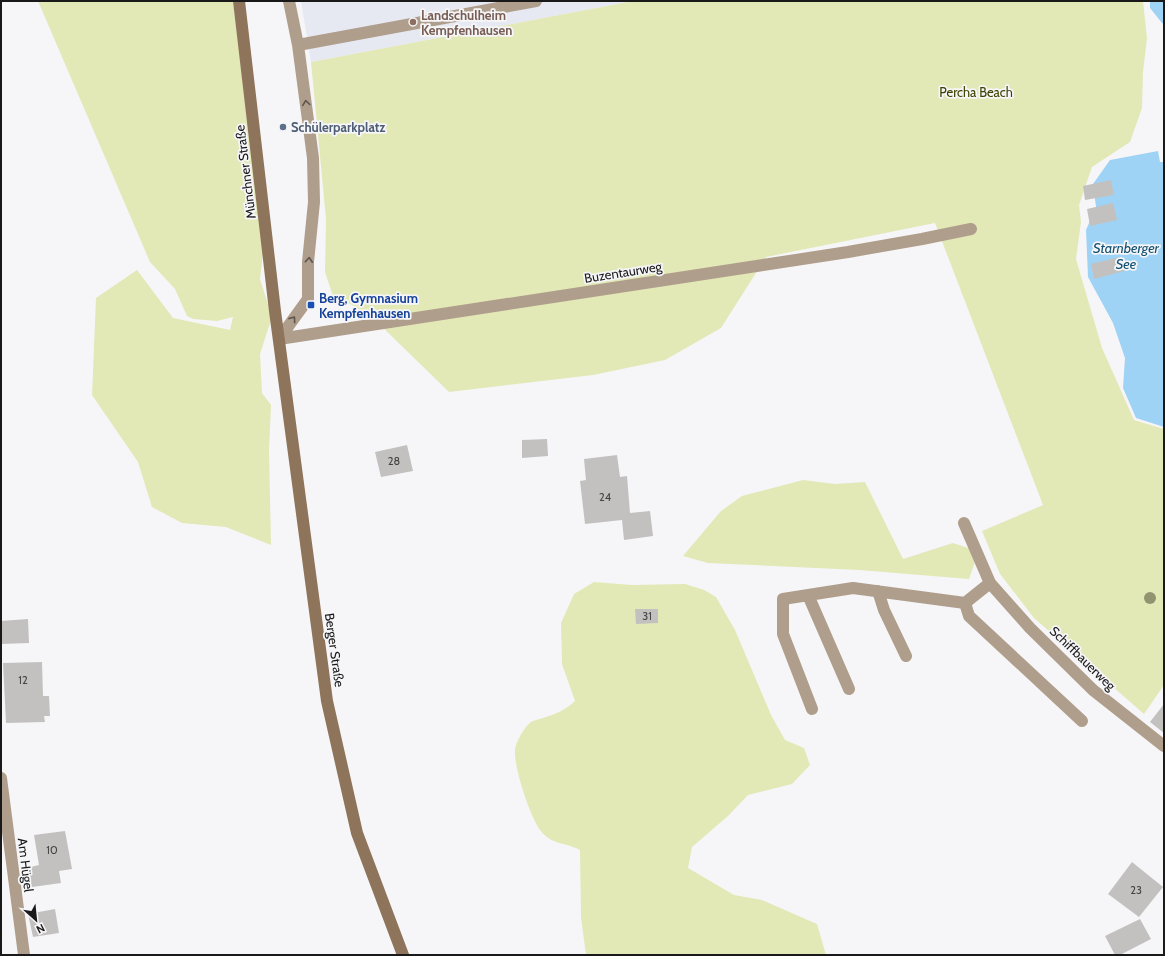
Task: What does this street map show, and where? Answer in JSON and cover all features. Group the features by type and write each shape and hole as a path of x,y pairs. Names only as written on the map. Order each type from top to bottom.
{"main road":[{"name":"Münchner Straße","path":"239,1 279,339"},
{"name":"Berger Straße","path":"279,339 328,702 357,833 403,955"}],"street":[{"path":"279,339 308,299 308,262 314,202 313,158 298,45 289,1"},
{"path":"298,45 536,1"},
{"name":"Buzentaurweg","path":"279,339 848,252 971,229"},
{"name":"Schiffbauerweg","path":"964,523 990,583 1030,628 1093,690 1164,746"},
{"path":"812,709 784,634 783,599 853,588 966,603 990,583"},
{"path":"878,591 884,610 906,656"},
{"path":"808,595 849,689"},
{"path":"966,603 969,616 1082,720"},
{"name":"Am Hügel","path":"1,778 24,955"}],"shaded area":[{"name":"Landschulheim Kempfenhausen","path":"301,1 633,1 311,62"}],"green space":[{"path":"38,1 233,1 264,245 260,279 272,317 260,354 262,393 271,405 269,450 271,545 226,527 182,523 152,507 138,462 92,395 96,298 137,270 173,318 230,330 233,317 217,321 193,319 187,316 175,289 150,262"},
{"name":"Percha Beach","path":"633,1 1143,1 1147,38 1143,72 1142,108 1130,142 1092,167 1079,205 1081,222 1076,259 1102,348 1134,420 1164,429 1164,685 1144,714 1034,618 1000,574 982,531 1043,505 935,223 766,257 721,328 665,360 593,375 449,392 374,319 352,305 333,296 325,272 326,219 311,62"},
{"path":"803,480 835,484 865,482 903,559 953,543 971,549 976,559 969,579 859,570 708,563 683,556 721,511 742,496"},
{"path":"594,582 632,585 685,584 704,590 716,597 735,630 771,715 785,740 804,748 810,765 792,784 748,795 728,816 692,847 688,868 734,895 762,900 817,924 826,955 586,955 581,917 580,850 554,841 544,835 540,830 523,792 515,759 515,748 521,735 531,722 552,715 568,707 575,701 562,664 561,623 574,594"}],"water":[{"path":"1150,1 1164,1 1164,24 1150,8"},
{"name":"Starnberger See","path":"1158,151 1160,162 1164,162 1164,427 1136,418 1123,388 1125,358 1113,323 1088,277 1086,230 1096,207 1093,184 1110,160"}],"building":[{"path":"1111,180 1114,195 1085,200 1083,186"},
{"path":"1113,203 1117,220 1090,226 1087,209"},
{"path":"1120,257 1124,271 1094,279 1091,264"},
{"path":"547,439 548,456 522,458 522,440"},
{"path":"407,445 413,471 381,477 375,452"},
{"path":"617,455 620,477 627,476 630,513 650,511 653,536 624,540 622,520 585,524 580,481 586,480 584,459"},
{"path":"635,609 658,609 658,623 636,624"},
{"path":"28,619 29,643 1,644 1,621"},
{"path":"42,662 43,696 49,696 50,716 44,716 45,722 6,723 3,663"},
{"path":"1164,704 1164,733 1150,722"},
{"path":"65,831 72,869 59,871 61,883 25,888 22,869 39,865 34,835"},
{"path":"1132,862 1163,887 1139,917 1108,894"},
{"path":"55,909 59,933 33,937 28,914"},
{"path":"1140,919 1151,939 1120,955 1115,955 1105,936"}],"place":[{"name":"Landschulheim Kempfenhausen","path":"413,22"},
{"name":"Schülerparkplatz","path":"283,127"},
{"name":"Berg, Gymnasium Kempfenhausen","path":"311,305"}]}
